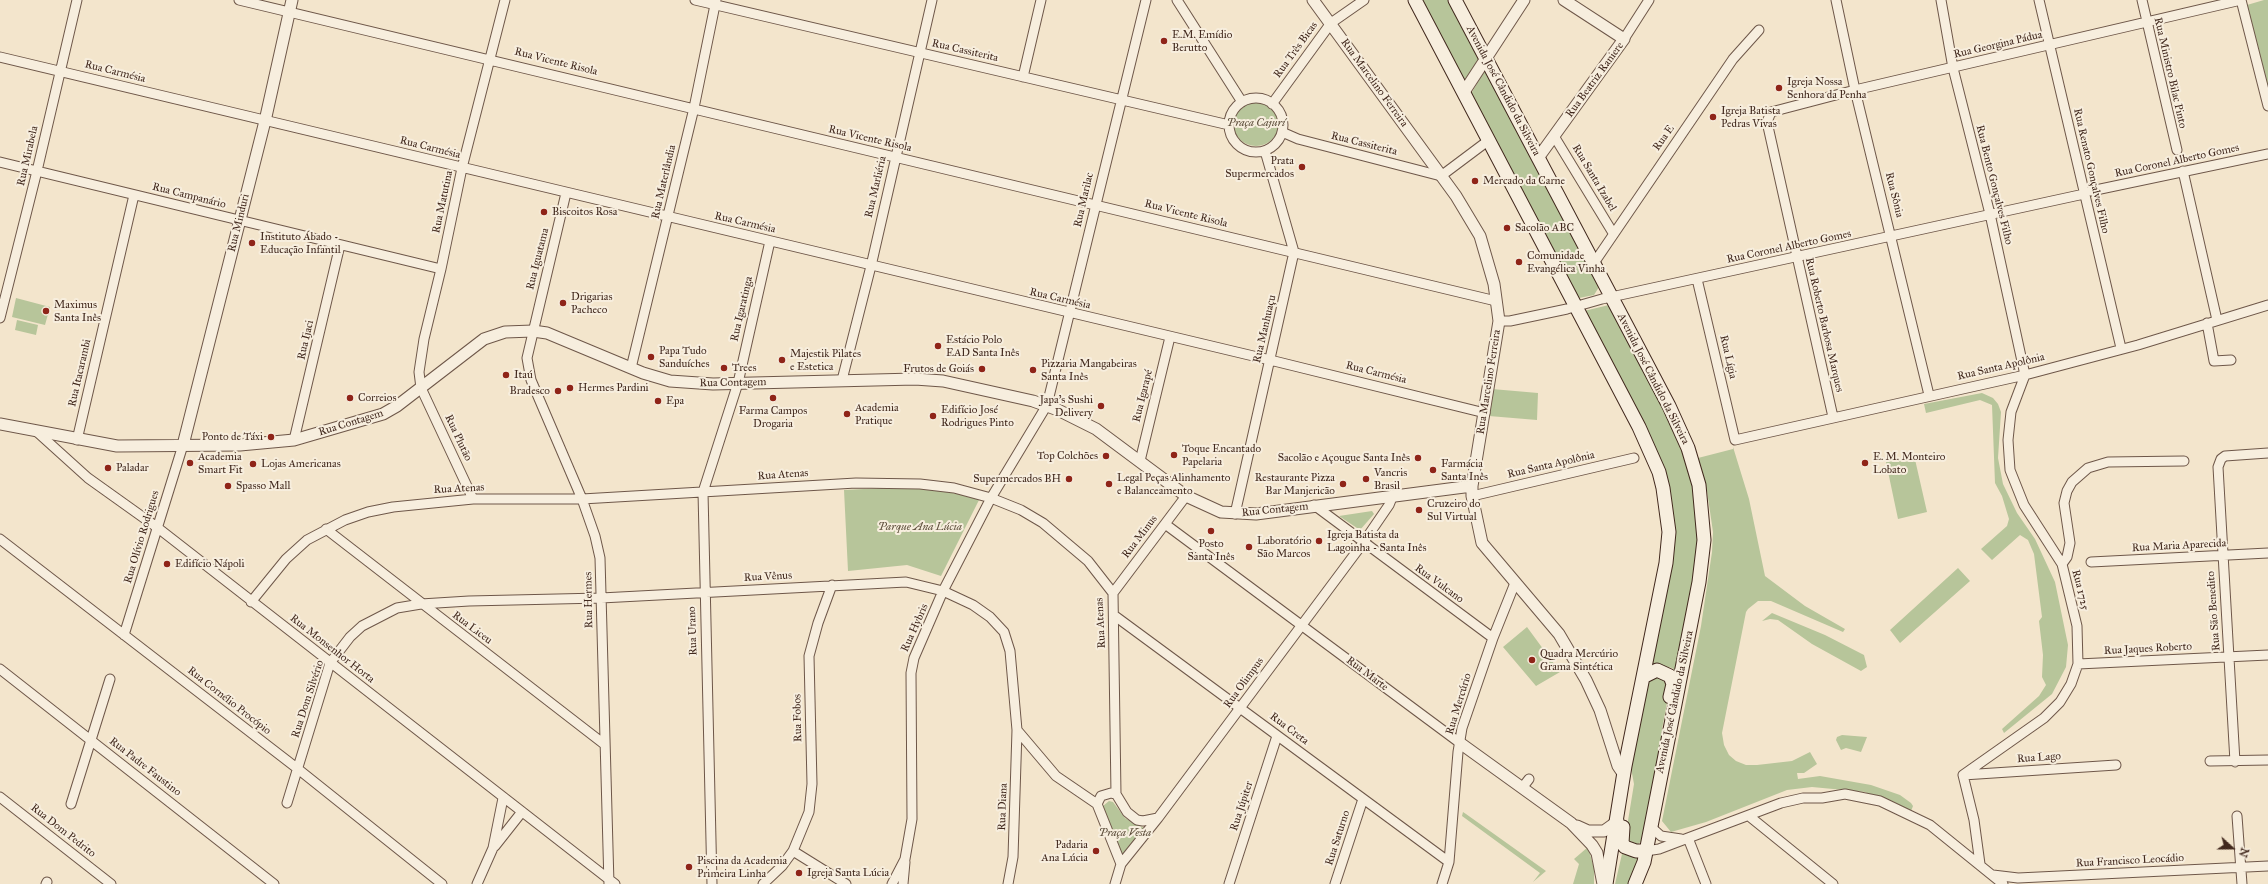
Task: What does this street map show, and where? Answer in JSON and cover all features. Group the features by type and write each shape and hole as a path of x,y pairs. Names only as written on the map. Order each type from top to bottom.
{"main road":[{"path":"1415,0 1647,443 1659,472 1666,500 1668,532 1666,564 1645,676 1624,775 1618,820 1606,884"},
{"name":"Avenida José Cândido da Silveira","path":"1455,0 1594,263 1680,430 1694,466 1702,503 1704,540 1699,582 1646,851 1635,884"},
{"path":"1645,676 1657,670 1670,676 1673,684 1666,723 1670,731"},
{"path":"1624,775 1629,792 1622,843 1629,849 1646,851"}],"street":[{"name":"Rua Mirabela","path":"0,318 37,171 77,0"},
{"name":"Rua Vicente Risola","path":"240,0 492,59 1496,301"},
{"name":"Rua Minduri","path":"183,445 265,121 292,0"},
{"name":"Rua Matutina","path":"421,388 419,372 421,355 462,168 492,59 506,0"},
{"name":"Rua Cassiterita","path":"696,0 716,2 921,53 1228,125"},
{"name":"Rua Marliéria","path":"842,380 921,53 932,0"},
{"path":"1023,77 1041,0"},
{"name":"Rua Marilac","path":"1047,405 1120,99 1146,0"},
{"path":"1177,0 1242,102"},
{"name":"Rua Marcelino Ferreira","path":"1313,0 1331,22 1472,219 1480,236 1494,284 1499,321 1472,491 1482,543 1559,634 1586,680 1600,710 1618,766 1624,775"},
{"name":"Rua Três Bicas","path":"1272,104 1331,22 1364,0"},
{"path":"1464,92 1524,0"},
{"path":"1564,0 1624,39"},
{"name":"Rua Beatriz Raniere","path":"1538,158 1624,39 1650,0"},
{"name":"Rua Sônia","path":"1836,0 1855,90 1892,236 1929,395"},
{"name":"Rua Bento Gonçalves Filho","path":"1941,0 1953,68 1990,214 2025,375"},
{"name":"Rua Renato Gonçalves Filho","path":"2039,0 2049,46 2088,193 2121,348"},
{"name":"Rua Ministro Bilac Pinto","path":"2142,0 2146,23 2177,150"},
{"path":"2241,0 2268,106"},
{"name":"Rua Georgina Pádua","path":"1767,122 1769,115 1775,110 2241,0"},
{"name":"Rua Materlândia","path":"631,368 694,108 716,2"},
{"name":"Rua E","path":"1594,263 1733,59 1759,30"},
{"name":"Rua Carmésia","path":"0,57 870,266 1270,360 1485,413"},
{"path":"1257,98 1272,104 1281,116 1282,132 1278,140 1265,151 1250,152 1237,145 1232,139 1228,125 1232,112 1242,102 1257,98"},
{"name":"Rua Roberto Barbosa Marques","path":"1767,122 1832,417"},
{"name":"Rua Cassiterita","path":"1282,132 1298,139 1441,176"},
{"name":"Rua Santa Izabel","path":"1554,136 1613,233"},
{"path":"1441,176 1489,140"},
{"name":"Rua Manhuaçu","path":"1236,514 1294,252 1265,151"},
{"name":"Rua Coronel Alberto Gomes","path":"1499,321 1510,321 1577,307 1990,214 2268,154"},
{"name":"Rua Campanário","path":"0,162 441,269"},
{"path":"2183,172 2212,321 2214,361 2231,360"},
{"name":"Rua Iguatama","path":"533,331 566,193"},
{"name":"Rua Itacarambi","path":"77,440 134,195"},
{"name":"Rua Igaratinga","path":"738,383 770,241"},
{"name":"Rua Ijaci","path":"294,440 340,245"},
{"name":"Rua Lígia","path":"1697,279 1735,440"},
{"name":"Rua Santa Apolônia","path":"1735,440 1929,395 2025,375 2268,305"},
{"name":"Rua Contagem","path":"0,424 77,440 117,446 240,445 294,440 383,414 421,388 484,338 505,332 533,331 547,333 656,378 678,382 738,383 915,379 943,381 1047,405 1096,428 1186,496 1207,507 1236,514 1256,514 1393,495 1472,491"},
{"name":"Rua Hermes","path":"533,331 527,358 531,380 582,499 598,547 601,598 604,744 611,883"},
{"name":"Rua Igarapé","path":"1140,461 1170,337"},
{"name":"Rua 1725","path":"1963,775 2044,718 2060,702 2071,684 2078,664 2077,626 2062,564 2024,505 2010,470 2008,440 2012,412 2025,375"},
{"name":"Rua Urano","path":"712,884 704,592 703,492 738,383"},
{"name":"Rua Plutão","path":"421,388 473,499"},
{"name":"Rua Hybris","path":"892,884 905,859 912,819 911,673 919,644 943,592 991,498 1047,405"},
{"name":"Rua Monsenhor Horta","path":"36,432 88,478 158,528 611,883"},
{"name":"Rua Olívio Rodrigues","path":"124,635 183,445"},
{"name":"Rua São Benedito","path":"2235,762 2218,467 2220,459 2234,454 2268,453"},
{"name":"Rua Santa Apolônia","path":"1472,491 1634,458"},
{"path":"2062,564 2067,557 2070,543 2064,502 2067,491 2072,482 2088,468 2108,462 2184,461"},
{"name":"Rua Atenas","path":"251,602 286,559 307,540 326,529 368,512 422,503 473,499 582,499 856,483 906,483 954,488 991,498 1021,510 1068,542 1098,572 1113,593 1115,616 1116,794"},
{"name":"Rua Olimpus","path":"1115,884 1121,864 1158,818 1363,543 1389,505 1393,495"},
{"name":"Rua Minus","path":"1113,593 1186,496"},
{"name":"Rua Vulcano","path":"1314,505 1363,543 1494,638"},
{"name":"Rua Marte","path":"1165,524 1460,743 1526,784 1571,823 1592,845 1597,853 1603,884"},
{"name":"Rua Liceu","path":"326,529 421,604 604,744"},
{"name":"Rua Cornélio Procópio","path":"0,539 298,769 442,884"},
{"name":"Rua Maria Aparecida","path":"2091,562 2268,553"},
{"name":"Rua Vênus","path":"421,604 601,598 906,582 943,592 973,605 990,617 1004,632 1010,651 1017,730"},
{"name":"Rua Mercúrio","path":"1442,884 1449,862 1462,728 1515,583"},
{"name":"Rua Fobos","path":"793,851 809,812 812,784 809,656 818,623 832,585"},
{"name":"Rua Dom Silvério","path":"287,803 330,663 350,637 362,626 397,608 421,604"},
{"name":"Rua Creta","path":"1115,616 1241,707 1277,736 1449,862"},
{"name":"Rua Jaques Roberto","path":"2078,664 2268,655"},
{"name":"Rua Padre Faustino","path":"0,669 262,880 274,884"},
{"path":"72,804 90,740 110,679"},
{"path":"1017,730 1056,776 1097,804 1121,864"},
{"name":"Rua Diana","path":"1008,884 1013,857 1017,730"},
{"name":"Rua Júpiter","path":"1229,884 1277,736"},
{"path":"2210,761 2235,762 2268,760"},
{"name":"Rua Lago","path":"1963,775 2116,765"},
{"path":"1963,775 1974,820 1980,864"},
{"path":"1097,804 1102,796 1107,793 1116,794 1127,812 1137,820 1143,821 1158,818"},
{"path":"1646,851 1686,839 1781,803 1803,798 1822,798 1845,794 1880,801 1930,826 2004,884"},
{"name":"Rua Dom Pedrito","path":"0,797 111,884"},
{"path":"477,884 493,848 503,798"},
{"name":"Rua Saturno","path":"1335,884 1363,799"},
{"path":"493,848 521,812"},
{"path":"1748,816 1833,884"},
{"path":"2238,816 2242,884"},
{"name":"Rua Marte","path":"1571,823 1596,832 1610,828 1618,820"},
{"path":"1651,827 1661,836 1686,839"},
{"path":"1686,839 1706,884"},
{"path":"763,884 782,866 793,851 846,884"},
{"path":"903,884 905,859"},
{"name":"Rua Francisco Leocádio","path":"1993,874 2018,878 2268,866"}],"green space":[{"path":"1421,0 1450,0 1480,58 1465,82"},
{"path":"2268,0 2268,90 2247,5"},
{"path":"1486,68 1599,287 1594,295 1579,298 1471,94"},
{"name":"Praça Cajurí","path":"1256,100 1269,104 1275,110 1279,123 1275,136 1269,142 1256,146 1243,142 1237,136 1233,123 1237,110 1243,104"},
{"path":"16,298 50,307 45,325 12,317"},
{"path":"1609,305 1679,437 1692,475 1697,506 1698,550 1677,672 1672,668 1660,665 1652,666 1669,578 1671,507 1584,311"},
{"path":"17,320 38,325 36,335 15,330"},
{"path":"1492,389 1538,393 1537,420 1489,416"},
{"path":"1982,393 1993,398 1998,404 2001,412 1998,458 2003,484 2017,513 2035,539 2055,582 2068,645 2066,667 2052,694 2004,733 2002,729 2039,696 2046,685 2042,677 2043,655 2039,621 2042,617 2034,554 2028,540 2020,535 1992,560 1981,549 2007,526 2009,519 2002,496 1995,483 1992,405 1980,400 1926,413 1924,404"},
{"path":"1733,447 1749,499 1765,576 1805,606 1845,629 1843,632 1771,601 1758,601 1748,609 1746,612 1722,733 1724,745 1729,755 1736,761 1746,765 1792,761 1810,752 1817,764 1804,773 1797,773 1798,779 1820,776 1871,785 1900,795 1911,803 1913,806 1910,814 1865,792 1812,787 1787,790 1706,822 1671,832 1662,821 1701,626 1712,552 1713,532 1707,491 1698,458 1733,449"},
{"path":"1914,455 1927,512 1898,519 1886,462"},
{"name":"Parque Ana Lúcia","path":"924,488 980,498 941,576 907,565 848,571 844,490"},
{"path":"1372,511 1374,514 1360,530 1339,516"},
{"path":"1958,568 1970,581 1900,643 1890,630"},
{"path":"1772,613 1825,635 1864,655 1867,667 1861,671 1812,644 1778,620 1770,619 1762,621"},
{"name":"Quadra Mercúrio Grama Sintética","path":"1527,627 1560,672 1536,686 1503,647"},
{"path":"1656,677 1663,678 1670,687 1662,729 1663,745 1643,840 1638,844 1625,839 1634,784 1631,768 1649,680"},
{"path":"1842,735 1867,737 1861,752 1846,748 1841,750 1836,740 1837,737"},
{"name":"Praça Vesta","path":"1109,801 1113,802 1125,818 1144,828 1122,855 1119,853 1103,806"},
{"path":"1463,812 1546,871 1533,882 1540,873 1462,816"},
{"path":"1588,847 1594,868 1594,884 1573,884 1579,864 1574,859"},
{"path":"1622,854 1639,858 1629,884 1615,884"}],"place":[{"name":"E.M. Emídio Berutto","path":"1164,41"},
{"name":"Igreja Nossa Senhora da Penha","path":"1779,88"},
{"name":"Igreja Batista Pedras Vivas","path":"1713,117"},
{"name":"Prata Supermercados","path":"1302,167"},
{"name":"Mercado da Carne","path":"1475,181"},
{"name":"Biscoitos Rosa","path":"544,212"},
{"name":"Sacolão ABC","path":"1507,228"},
{"name":"Instituto Ábado - Educação Infantil","path":"252,243"},
{"name":"Comunidade Evangélica Vinha","path":"1519,262"},
{"name":"Drigarias Pacheco","path":"563,303"},
{"name":"Maximus Santa Inês","path":"46,311"},
{"name":"Estácio Polo EAD Santa Inês","path":"938,346"},
{"name":"Papa Tudo Sanduíches","path":"651,357"},
{"name":"Majestik Pilates e Estetica","path":"782,360"},
{"name":"Trees","path":"724,368"},
{"name":"Frutos de Goiás","path":"982,369"},
{"name":"Pizzaria Mangabeiras Santa Inês","path":"1033,370"},
{"name":"Itaú","path":"506,375"},
{"name":"Hermes Pardini","path":"570,388"},
{"name":"Bradesco","path":"558,391"},
{"name":"Correios","path":"350,398"},
{"name":"Farma Campos Drogaria","path":"773,398"},
{"name":"Epa","path":"658,401"},
{"name":"Japa's Sushi Delivery","path":"1101,406"},
{"name":"Academia Pratique","path":"847,414"},
{"name":"Edifício José Rodrigues Pinto","path":"933,416"},
{"name":"Ponto de Táxi","path":"271,437"},
{"name":"Toque Encantado Papelaria","path":"1174,455"},
{"name":"Top Colchões","path":"1106,456"},
{"name":"Sacolão e Açougue Santa Inês","path":"1418,458"},
{"name":"Academia Smart Fit","path":"190,463"},
{"name":"E. M. Monteiro Lobato","path":"1865,463"},
{"name":"Lojas Americanas","path":"253,464"},
{"name":"Paladar","path":"108,468"},
{"name":"Farmácia Santa Inês","path":"1433,470"},
{"name":"Supermercados BH","path":"1069,479"},
{"name":"Vancris Brasil","path":"1366,479"},
{"name":"Legal Peças Alinhamento e Balanceamento","path":"1109,484"},
{"name":"Restaurante Pizza Bar Manjericão","path":"1343,484"},
{"name":"Spasso Mall","path":"228,486"},
{"name":"Cruzeiro do Sul Virtual","path":"1419,510"},
{"name":"Posto Santa Inês","path":"1211,531"},
{"name":"Igreja Batista da Lagoinha - Santa Inês","path":"1319,541"},
{"name":"Laboratório São Marcos","path":"1249,547"},
{"name":"Edifício Nápoli","path":"167,564"},
{"name":"Quadra Mercúrio Grama Sintética","path":"1532,660"},
{"name":"Padaria Ana Lúcia","path":"1096,851"},
{"name":"Piscina da Academia Primeira Linha","path":"689,867"},
{"name":"Igreja Santa Lúcia","path":"799,873"}]}
